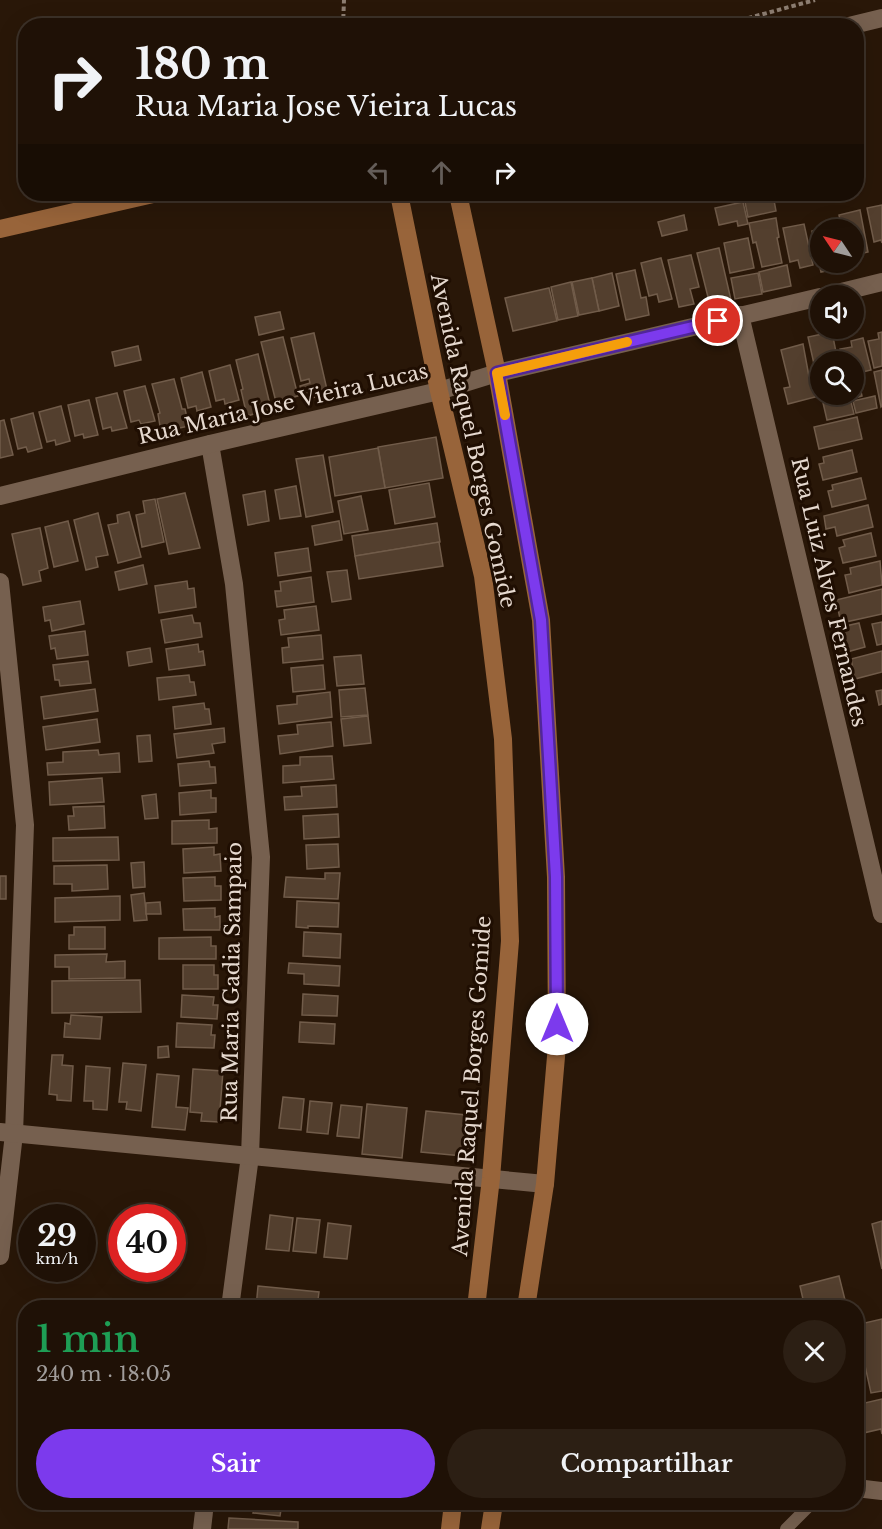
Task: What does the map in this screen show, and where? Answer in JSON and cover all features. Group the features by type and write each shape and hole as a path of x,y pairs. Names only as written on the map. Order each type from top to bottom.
{"street":[{"path":"864,22 882,18"},
{"path":"0,229 122,201"},
{"name":"Avenida Raquel Borges Gomide","path":"400,201 439,391 483,576 503,739 510,941 491,1179 477,1300"},
{"name":"Avenida Raquel Borges Gomide","path":"460,201 497,373 541,620 555,866 557,1045 545,1184 527,1300"},
{"path":"864,286 882,282"},
{"name":"Rua Maria Jose Vieira Lucas","path":"0,496 439,391 497,373 810,299"},
{"name":"Rua Luiz Alves Fernandes","path":"740,315 882,914"},
{"name":"Rua Maria Gadia Sampaio","path":"210,444 234,584 261,857 250,1156 231,1300"},
{"path":"0,582 25,825 0,1256"},
{"path":"7,1133 545,1184"},
{"path":"864,1489 882,1491"},
{"path":"202,1529 204,1510"},
{"path":"450,1529 452,1510"},
{"path":"490,1529 493,1510"}],"lane":[{"path":"786,1529 805,1510"}],"path":[{"path":"343,18 344,0"},
{"path":"749,18 815,0"}],"building":[{"path":"774,201 776,211 748,217 745,202"},
{"path":"743,202 748,224 738,226 737,221 719,225 715,208"},
{"path":"882,205 882,243 881,240 874,242 867,208"},
{"path":"860,210 862,219 840,219 839,215"},
{"path":"684,215 687,230 662,236 658,222"},
{"path":"776,218 782,263 762,267 756,242 753,243 749,223"},
{"path":"804,224 810,251 810,266 800,268 798,260 790,262 783,228"},
{"path":"864,231 868,252 864,253"},
{"path":"748,238 754,268 730,273 724,243"},
{"path":"719,248 731,300 710,305 697,253"},
{"path":"691,255 699,287 690,289 694,304 679,307 668,260"},
{"path":"661,258 672,299 659,302 657,294 649,296 641,263"},
{"path":"787,265 791,286 763,292 759,272"},
{"path":"635,270 641,298 646,297 649,315 626,320 616,274"},
{"path":"612,273 619,306 599,311 592,278"},
{"path":"758,273 762,294 735,299 731,278"},
{"path":"592,278 599,311 579,315 572,282"},
{"path":"571,282 578,316 558,320 551,287"},
{"path":"549,288 557,321 513,331 505,298"},
{"path":"280,312 284,329 259,335 255,317"},
{"path":"882,332 882,366 874,368 868,341 879,339 878,333"},
{"path":"314,333 328,394 303,400 300,386 310,383 309,379 301,381 291,338"},
{"path":"283,337 298,396 276,402 261,342"},
{"path":"808,337 810,339 833,339 836,351 811,351"},
{"path":"863,339 871,370 864,372 864,351 840,351 840,349 852,347 851,341"},
{"path":"803,344 810,382 810,398 788,404 784,388 790,387 781,350"},
{"path":"138,346 141,360 115,366 112,352"},
{"path":"258,354 271,409 247,416 236,360"},
{"path":"230,365 239,400 225,404 224,399 216,401 209,371"},
{"path":"882,370 882,406 881,407 874,372"},
{"path":"202,372 211,407 197,411 196,406 188,408 181,378"},
{"path":"174,379 189,426 161,432 158,414 160,413 152,384"},
{"path":"145,386 155,421 141,424 139,420 131,422 124,391"},
{"path":"117,393 127,428 112,431 111,427 103,429 96,398"},
{"path":"875,396 877,408 856,413 854,405 864,405 864,398"},
{"path":"89,400 98,435 84,438 83,434 75,436 68,405"},
{"path":"824,405 852,405 854,414 827,420"},
{"path":"61,406 70,441 56,445 55,440 47,442 39,412"},
{"path":"33,413 42,448 28,452 26,447 18,449 11,419"},
{"path":"857,417 862,439 819,449 814,427"},
{"path":"4,420 13,455 0,458 0,421"},
{"path":"436,437 443,478 385,488 378,447"},
{"path":"378,448 385,488 335,496 329,457"},
{"path":"852,450 857,472 823,480 819,464 824,463 823,457"},
{"path":"323,455 333,512 306,517 296,459"},
{"path":"861,478 866,499 832,507 828,491 833,490 832,485"},
{"path":"429,483 435,517 395,524 389,490"},
{"path":"296,486 301,516 280,519 275,490"},
{"path":"265,491 269,521 248,525 243,495"},
{"path":"185,493 200,548 169,554 157,499"},
{"path":"361,496 368,530 344,534 338,501"},
{"path":"155,499 164,542 142,547 136,515 145,513 143,501"},
{"path":"868,505 873,527 837,536 835,527 826,529 824,516"},
{"path":"129,512 141,557 118,563 108,525 118,523 117,515"},
{"path":"98,513 108,555 96,557 98,567 86,570 74,520"},
{"path":"68,521 78,561 54,567 45,527"},
{"path":"339,521 342,540 315,545 312,526"},
{"path":"437,523 440,542 355,556 352,536"},
{"path":"40,528 48,568 39,571 41,581 23,585 12,534"},
{"path":"871,533 876,556 843,563 839,548 845,546 843,540"},
{"path":"439,542 443,566 359,579 355,556"},
{"path":"308,548 311,571 278,576 275,553"},
{"path":"880,561 882,585 849,593 845,575 851,574 850,568"},
{"path":"143,565 147,584 119,590 115,572"},
{"path":"347,570 351,599 332,602 327,572"},
{"path":"311,577 314,602 277,607 275,591 281,591 280,582"},
{"path":"187,581 188,589 194,588 196,607 159,613 155,586"},
{"path":"882,589 882,614 841,623 836,600"},
{"path":"80,601 84,624 52,631 50,620 45,621 43,607"},
{"path":"316,606 319,630 281,635 279,620 285,619 284,610"},
{"path":"192,615 194,623 200,623 202,637 165,643 161,620"},
{"path":"882,622 882,644 877,645 872,624"},
{"path":"859,623 865,647 847,652 841,627"},
{"path":"85,631 88,655 57,659 55,648 51,649 49,636"},
{"path":"321,635 323,659 283,663 282,648 289,647 288,638"},
{"path":"198,644 199,652 203,651 205,665 169,670 166,649"},
{"path":"150,648 152,662 129,666 127,652"},
{"path":"882,651 882,672 855,679 851,659"},
{"path":"361,655 364,684 337,686 334,657"},
{"path":"88,661 91,683 60,686 59,680 55,680 53,665"},
{"path":"323,665 325,689 293,692 291,668"},
{"path":"189,675 190,682 194,682 196,695 159,700 157,678"},
{"path":"365,688 368,715 341,717 339,690"},
{"path":"95,689 98,711 44,719 41,697"},
{"path":"882,690 882,704 879,705 876,691"},
{"path":"330,692 332,717 279,724 277,706 297,704 297,696"},
{"path":"204,703 205,709 209,709 211,724 175,729 173,707"},
{"path":"368,716 371,743 344,746 341,719"},
{"path":"97,719 100,742 46,750 43,727"},
{"path":"331,722 333,746 280,754 278,736 298,734 297,725"},
{"path":"224,728 225,742 212,744 214,753 177,758 174,734"},
{"path":"150,735 152,761 139,762 137,736"},
{"path":"98,750 99,755 119,753 120,772 48,775 47,763 63,762 63,752"},
{"path":"332,756 334,779 283,783 283,766 300,765 300,757"},
{"path":"209,761 210,767 215,767 216,783 180,786 178,764"},
{"path":"102,778 104,802 50,805 49,782"},
{"path":"336,785 337,807 285,810 284,797 302,796 301,787"},
{"path":"211,790 211,798 216,798 216,812 180,815 179,793"},
{"path":"156,794 158,818 145,819 142,796"},
{"path":"104,806 105,828 69,830 68,816 74,816 73,807"},
{"path":"338,814 339,837 304,839 303,816"},
{"path":"209,820 209,829 217,828 217,843 172,844 172,821"},
{"path":"118,837 119,860 53,861 53,838"},
{"path":"338,844 339,867 307,869 306,845"},
{"path":"214,847 214,855 220,854 221,871 184,873 183,849"},
{"path":"144,862 145,887 133,888 131,863"},
{"path":"107,865 108,889 72,891 72,884 54,884 54,866"},
{"path":"325,873 340,873 338,899 284,897 286,877 325,879"},
{"path":"0,876 6,876 6,899 0,899"},
{"path":"215,877 215,886 221,886 221,900 184,901 183,878"},
{"path":"144,893 147,920 134,921 131,895"},
{"path":"120,896 120,920 55,922 55,898"},
{"path":"297,901 339,903 338,927 296,927"},
{"path":"160,902 161,914 146,914 146,903"},
{"path":"215,908 215,917 220,916 220,930 184,930 183,909"},
{"path":"74,927 105,927 105,949 69,949 69,935 74,935"},
{"path":"304,932 341,934 340,958 303,956"},
{"path":"211,937 211,946 216,946 216,959 159,959 159,938"},
{"path":"107,954 106,962 125,961 125,978 69,979 69,967 55,967 55,955"},
{"path":"289,963 340,966 339,986 304,984 304,974 288,973"},
{"path":"183,965 214,965 214,975 218,975 218,989 183,989"},
{"path":"140,980 141,1012 52,1013 52,981"},
{"path":"303,994 338,996 337,1016 302,1015"},
{"path":"182,995 214,997 213,1005 218,1005 217,1019 181,1017"},
{"path":"71,1015 102,1017 100,1039 64,1037 65,1023 70,1024"},
{"path":"300,1022 335,1024 334,1044 299,1042"},
{"path":"177,1023 212,1025 211,1035 215,1035 214,1048 176,1047"},
{"path":"168,1046 169,1057 158,1058 158,1047"},
{"path":"52,1055 63,1055 62,1065 73,1066 71,1101 57,1100 57,1095 49,1094"},
{"path":"123,1063 146,1065 141,1111 126,1109 127,1102 119,1102"},
{"path":"86,1066 110,1068 107,1110 93,1109 93,1101 84,1101"},
{"path":"193,1069 223,1071 219,1122 201,1121 202,1113 190,1112"},
{"path":"157,1074 179,1076 176,1107 188,1108 185,1130 152,1127"},
{"path":"283,1097 304,1099 301,1130 279,1128"},
{"path":"310,1101 332,1103 328,1134 307,1132"},
{"path":"367,1104 407,1108 402,1158 362,1154"},
{"path":"341,1105 362,1107 359,1138 337,1136"},
{"path":"426,1111 477,1116 473,1157 421,1152"},
{"path":"270,1215 293,1218 289,1251 266,1249"},
{"path":"297,1218 320,1220 316,1253 293,1251"},
{"path":"882,1221 882,1269 872,1224"},
{"path":"328,1223 351,1226 347,1259 324,1257"},
{"path":"839,1276 845,1300 803,1300 800,1286"},
{"path":"258,1286 319,1292 318,1300 257,1300"},
{"path":"882,1319 882,1391 871,1393 864,1361 864,1323"},
{"path":"882,1399 882,1434 881,1429 864,1433 864,1403"},
{"path":"254,1510 281,1510 280,1516 253,1513"},
{"path":"229,1518 298,1522 298,1529 228,1529"}],"slow traffic":[{"path":"505,415 497,373 627,342"}],"route":[{"path":"557,1024 556,877 541,620 497,373 718,321"}]}
